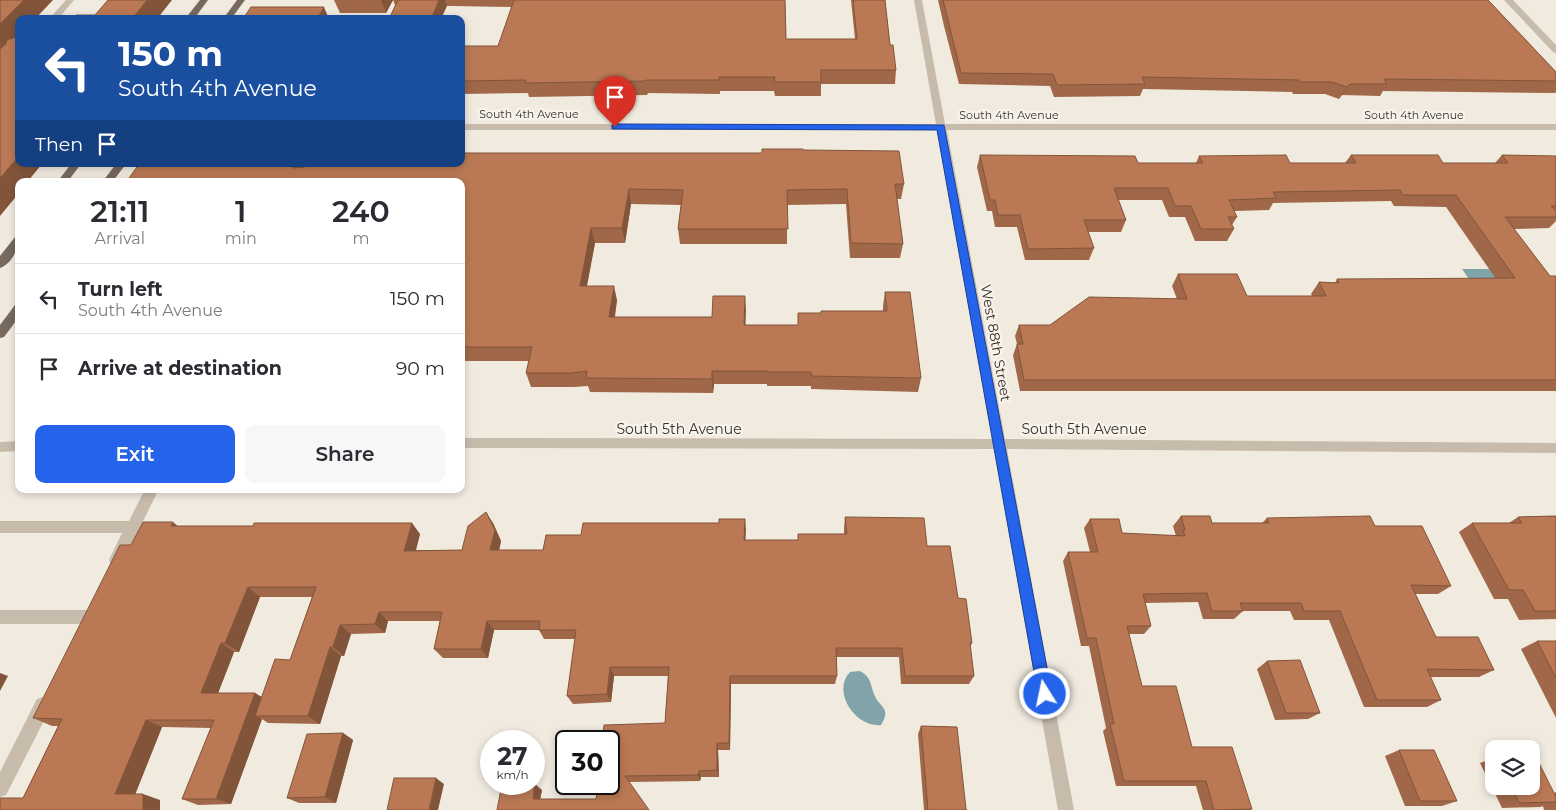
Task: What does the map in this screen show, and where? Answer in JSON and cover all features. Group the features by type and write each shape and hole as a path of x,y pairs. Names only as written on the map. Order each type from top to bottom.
{"main road":[{"path":"192,15 204,0"},
{"path":"230,15 240,0"},
{"path":"65,178 74,167"},
{"path":"110,178 119,167"},
{"path":"0,264 15,245"},
{"path":"0,334 15,315"}],"street":[{"path":"57,15 70,0"},
{"name":"West 88th Street","path":"918,0 1066,810"},
{"path":"1508,0 1556,50"},
{"name":"South 4th Avenue","path":"465,127 1556,127"},
{"name":"South 5th Avenue","path":"465,443 1556,448"},
{"path":"0,447 15,446"},
{"path":"108,576 150,493"},
{"path":"0,527 132,527"},
{"path":"79,634 96,600"},
{"path":"0,616 87,616"},
{"path":"0,789 48,694"}],"water":[{"path":"1462,269 1503,269 1515,285 1473,285"},
{"path":"860,671 870,681 876,699 884,708 885,715 881,725 863,721 855,715 845,698 843,689 845,680 850,672"}],"building":[{"path":"0,0 24,0 0,24"},
{"path":"108,0 147,0 135,15 95,15"},
{"path":"398,0 439,0 433,15 391,15"},
{"path":"514,0 785,0 786,39 857,39 853,0 885,0 890,45 893,45 896,70 821,70 821,82 774,82 775,77 719,77 719,80 525,83 526,80 465,81 465,46 498,46"},
{"path":"943,0 1488,0 1556,72 1556,81 1384,79 1387,84 1350,84 1347,87 1332,82 1300,82 1299,80 1142,77 1145,84 1057,85 1053,74 961,73"},
{"path":"251,7 324,7 319,15 246,15"},
{"path":"15,37 15,161 0,178 0,49 6,44 7,40"},
{"path":"762,149 899,151 904,184 895,184 903,244 851,243 847,189 787,190 788,229 678,229 683,190 629,189 622,228 591,228 580,286 614,286 609,317 712,317 713,296 745,296 744,325 798,325 798,313 887,311 885,292 910,292 921,378 812,376 811,372 767,371 712,371 712,379 586,378 587,371 526,373 532,347 465,347 465,178 129,178 137,167 465,167 465,153 762,153"},
{"path":"980,155 1135,156 1138,163 1203,163 1199,156 1286,155 1290,163 1356,163 1351,155 1438,155 1443,163 1508,163 1502,155 1556,156 1556,206 1551,206 1556,211 1556,217 1505,217 1550,276 1556,276 1556,380 1024,380 1017,344 1023,344 1019,325 1050,325 1089,297 1187,299 1178,274 1237,274 1247,296 1326,296 1319,282 1339,283 1337,279 1515,278 1456,195 1403,195 1400,190 1273,192 1276,198 1229,200 1237,217 1228,217 1234,229 1201,229 1191,206 1175,206 1168,188 1114,188 1126,220 1084,220 1094,248 1028,249 1020,215 998,215 995,200 990,200"},
{"path":"486,512 495,530 490,550 543,550 546,535 581,535 583,523 719,523 719,519 745,519 744,540 798,540 798,534 847,534 845,517 924,518 927,546 950,546 958,598 966,599 974,676 905,676 902,648 836,648 837,676 730,676 729,743 717,743 717,770 699,771 698,775 625,776 649,810 497,810 500,795 534,795 533,799 596,799 597,795 620,795 620,730 603,730 604,725 665,723 669,667 610,667 607,694 567,696 576,630 539,630 540,621 487,621 481,649 434,649 442,612 379,612 375,624 340,625 333,647 330,647 308,716 255,716 275,659 290,660 316,587 248,587 225,643 221,643 201,693 255,693 216,799 182,799 214,720 146,720 115,794 143,794 143,810 0,810 0,798 23,798 62,719 33,718 120,545 131,545 143,522 173,522 171,526 253,526 254,523 412,523 404,551 462,550 468,526"},
{"path":"1181,516 1210,516 1212,523 1269,523 1267,518 1370,516 1375,526 1422,526 1451,586 1411,585 1436,637 1478,637 1494,670 1427,669 1441,700 1377,700 1340,611 1304,611 1301,603 1240,603 1243,611 1212,611 1207,593 1143,594 1151,626 1127,626 1142,686 1176,686 1192,747 1232,747 1252,809 1214,810 1206,781 1124,781 1110,724 1114,724 1096,638 1087,638 1068,552 1098,552 1090,519 1119,519 1122,533 1185,536"},
{"path":"1556,516 1556,611 1535,611 1523,590 1509,590 1472,523 1522,523 1518,517"},
{"path":"1537,641 1556,641 1556,678"},
{"path":"1300,660 1320,713 1286,713 1267,661"},
{"path":"921,726 957,727 967,810 928,810"},
{"path":"343,733 325,797 287,798 307,734"},
{"path":"1399,750 1434,750 1457,801 1420,801"},
{"path":"1540,765 1556,797 1556,802 1519,803 1515,795 1540,795"},
{"path":"394,778 436,778 429,810 387,810"}],"route":[{"path":"615,127 941,127 1045,694"}]}
